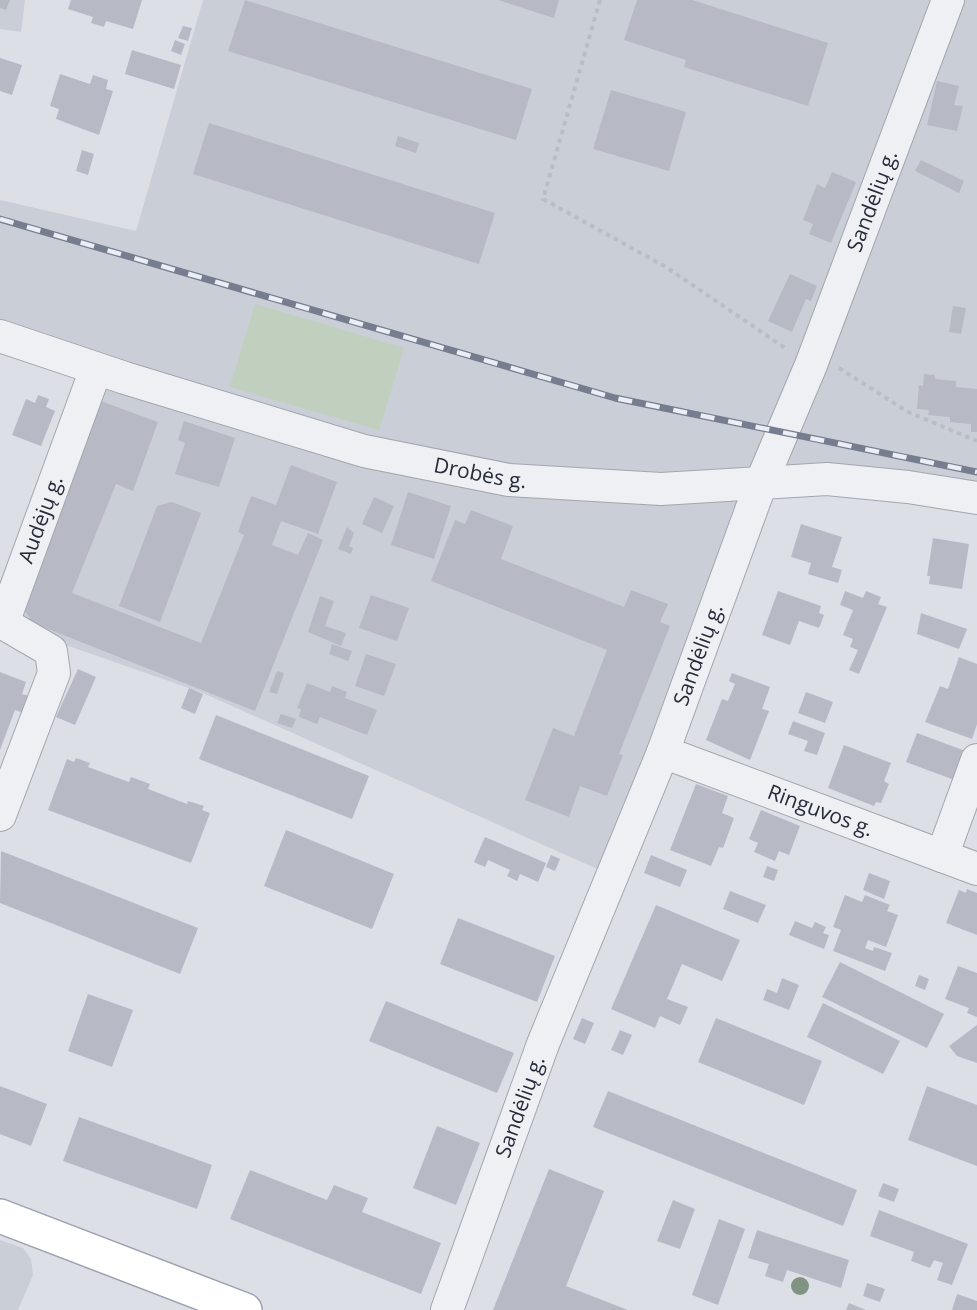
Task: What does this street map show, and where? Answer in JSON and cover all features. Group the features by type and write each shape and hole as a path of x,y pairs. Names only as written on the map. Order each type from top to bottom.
{"main road":[{"path":"0,1216 245,1310"}],"street":[{"name":"Sandėlių g.","path":"447,1310 543,1044 663,752 761,483 813,359 948,0"},
{"name":"Drobės g.","path":"0,336 96,369 364,451 509,480 661,489 827,479 908,487 977,498"},
{"name":"Audėjų g.","path":"0,815 54,673 51,651 2,622 96,369"},
{"name":"Ringuvos g.","path":"663,752 977,869"},
{"path":"942,856 977,760"}],"path":[{"path":"600,0 543,199 666,267 813,359 909,412 977,441"}],"shaded area":[{"path":"0,0 25,0 21,32 0,29"},
{"path":"203,0 977,0 977,498 761,483 613,876 203,693 3,623 96,369 0,336 0,200 136,231"},
{"path":"0,1240 23,1248 31,1259 33,1275 18,1310 0,1310"}],"green space":[{"path":"255,304 404,348 379,430 230,387"}],"building":[{"path":"0,0 10,0 6,10 0,8"},
{"path":"71,0 142,0 133,29 106,21 104,27 91,23 93,17 68,9"},
{"path":"245,0 532,89 516,140 228,51"},
{"path":"498,0 559,0 554,18"},
{"path":"637,0 692,0 828,43 808,106 684,67 686,60 624,40"},
{"path":"183,26 192,28 188,41 178,38"},
{"path":"175,40 185,44 181,55 171,51"},
{"path":"132,50 181,65 174,89 125,74"},
{"path":"0,58 22,65 12,95 0,91"},
{"path":"60,74 90,84 93,75 108,80 106,89 113,91 99,135 56,119 59,109 50,106"},
{"path":"937,81 959,86 954,105 963,106 957,131 927,125"},
{"path":"611,90 686,112 669,171 593,149"},
{"path":"209,123 495,213 479,264 193,174"},
{"path":"398,136 419,143 416,153 395,146"},
{"path":"82,150 94,154 88,175 76,171"},
{"path":"921,160 964,181 959,193 915,171"},
{"path":"832,172 856,182 831,243 809,234 813,224 803,220 817,184 825,188"},
{"path":"790,274 817,286 811,301 806,299 792,332 768,321"},
{"path":"953,306 966,308 961,334 949,332"},
{"path":"924,374 935,375 935,379 956,381 956,387 977,389 977,432 971,432 971,424 950,422 950,417 928,415 929,410 917,409 919,385 923,386"},
{"path":"38,395 49,399 46,407 55,411 41,446 12,435 26,399 35,403"},
{"path":"95,399 158,422 133,491 116,484 72,593 201,643 244,535 238,532 251,496 276,505 291,465 337,482 318,534 281,521 272,545 298,555 308,533 323,540 255,711 28,621 30,618 20,605"},
{"path":"184,421 235,438 219,487 175,474 185,443 178,440"},
{"path":"408,492 451,506 434,559 391,545"},
{"path":"374,497 394,506 382,533 362,524"},
{"path":"172,502 201,513 160,622 119,606 157,506"},
{"path":"471,510 513,526 501,559 624,607 631,590 668,604 660,622 670,626 619,754 623,755 607,796 580,786 569,817 525,800 553,728 574,736 607,650 431,581 455,520 465,524"},
{"path":"801,524 842,537 832,567 842,570 838,583 808,574 811,563 791,557"},
{"path":"347,527 354,533 349,546 353,548 351,554 338,549"},
{"path":"933,538 969,544 962,589 929,584 930,576 927,576"},
{"path":"778,591 821,606 819,613 824,615 819,628 799,621 790,645 762,635"},
{"path":"845,591 863,598 866,591 881,597 878,604 887,607 859,674 849,670 858,650 850,647 853,639 843,635 853,610 840,605"},
{"path":"371,595 409,608 397,641 359,628"},
{"path":"320,596 334,601 325,626 346,633 341,646 308,632"},
{"path":"921,613 967,629 959,649 917,634"},
{"path":"332,644 352,651 348,661 329,654"},
{"path":"366,654 396,664 384,696 355,686"},
{"path":"959,657 977,664 977,724 972,739 925,722 940,686 948,689"},
{"path":"78,669 96,677 75,725 56,717"},
{"path":"277,671 284,673 277,694 269,692"},
{"path":"0,672 26,682 22,694 30,696 23,713 15,710 0,750"},
{"path":"732,673 770,687 762,709 769,711 750,760 706,740 722,699 728,701 735,684 729,681"},
{"path":"307,683 330,692 332,686 347,692 345,698 377,710 367,735 320,717 317,724 299,717 301,709 297,708"},
{"path":"189,688 203,694 195,714 181,708"},
{"path":"806,692 833,702 825,723 798,713"},
{"path":"281,714 296,719 292,728 277,723"},
{"path":"216,715 369,776 352,819 199,759"},
{"path":"793,721 825,733 817,755 804,751 808,741 788,734"},
{"path":"917,733 968,752 957,781 906,762"},
{"path":"844,745 891,763 884,781 889,784 881,803 876,802 874,806 828,788"},
{"path":"76,758 90,763 88,767 129,782 131,777 150,784 148,789 187,804 188,801 204,806 202,810 210,813 191,863 48,810 67,759 74,762"},
{"path":"696,784 728,796 722,813 734,818 723,848 719,847 711,866 670,850"},
{"path":"761,810 800,826 789,855 779,851 775,861 754,852 758,843 749,839"},
{"path":"286,830 394,874 372,929 264,886"},
{"path":"485,837 546,863 538,882 520,874 517,881 507,876 510,870 488,860 485,867 474,862"},
{"path":"1,851 198,928 180,974 0,903"},
{"path":"551,855 560,859 555,871 546,867"},
{"path":"651,855 687,870 680,887 644,873"},
{"path":"767,866 778,870 774,881 763,877"},
{"path":"869,873 890,881 884,899 863,890"},
{"path":"967,889 977,893 977,935 946,923 959,890 966,893"},
{"path":"730,891 766,905 758,923 723,909"},
{"path":"845,895 862,902 865,895 890,905 887,911 898,915 886,947 868,940 865,948 873,951 874,947 892,953 885,971 833,951 841,930 833,927"},
{"path":"656,905 740,940 722,981 682,964 667,999 688,1007 680,1025 660,1016 655,1028 611,1009"},
{"path":"458,918 555,956 537,1002 440,964"},
{"path":"795,921 812,928 815,922 826,927 823,933 829,935 824,949 789,935"},
{"path":"840,962 944,1014 927,1048 822,997"},
{"path":"958,966 977,973 977,1017 967,1013 969,1008 945,999"},
{"path":"919,975 929,979 925,990 915,986"},
{"path":"782,978 799,985 789,1010 763,1000 767,989 777,993"},
{"path":"88,994 133,1010 112,1067 68,1051"},
{"path":"386,1001 514,1053 497,1093 369,1041"},
{"path":"823,1003 900,1041 883,1074 807,1037"},
{"path":"582,1018 594,1023 585,1044 573,1039"},
{"path":"716,1018 822,1061 804,1105 698,1062"},
{"path":"977,1025 977,1063 957,1056 949,1046"},
{"path":"620,1030 632,1035 623,1055 611,1050"},
{"path":"0,1086 47,1104 31,1146 0,1134"},
{"path":"927,1086 977,1105 977,1166 908,1140"},
{"path":"608,1091 857,1190 843,1226 593,1127"},
{"path":"79,1117 212,1165 197,1209 63,1161"},
{"path":"437,1126 480,1143 456,1205 413,1188"},
{"path":"549,1169 604,1191 566,1286 628,1310 493,1310"},
{"path":"250,1170 327,1200 334,1185 368,1198 362,1212 441,1243 421,1294 230,1219"},
{"path":"883,1183 899,1189 894,1202 878,1196"},
{"path":"673,1200 695,1209 680,1249 657,1241"},
{"path":"879,1210 968,1244 952,1285 937,1280 943,1263 934,1260 930,1268 911,1261 914,1252 870,1236"},
{"path":"719,1219 745,1229 718,1305 692,1295"},
{"path":"757,1230 849,1260 841,1288 787,1270 783,1282 765,1276 769,1264 748,1258"},
{"path":"867,1283 885,1289 880,1302 863,1296"},
{"path":"957,1294 977,1301 977,1310 952,1310"},
{"path":"849,1303 866,1310 846,1310"}],"railway":[{"path":"0,219 615,398 977,472"}]}
